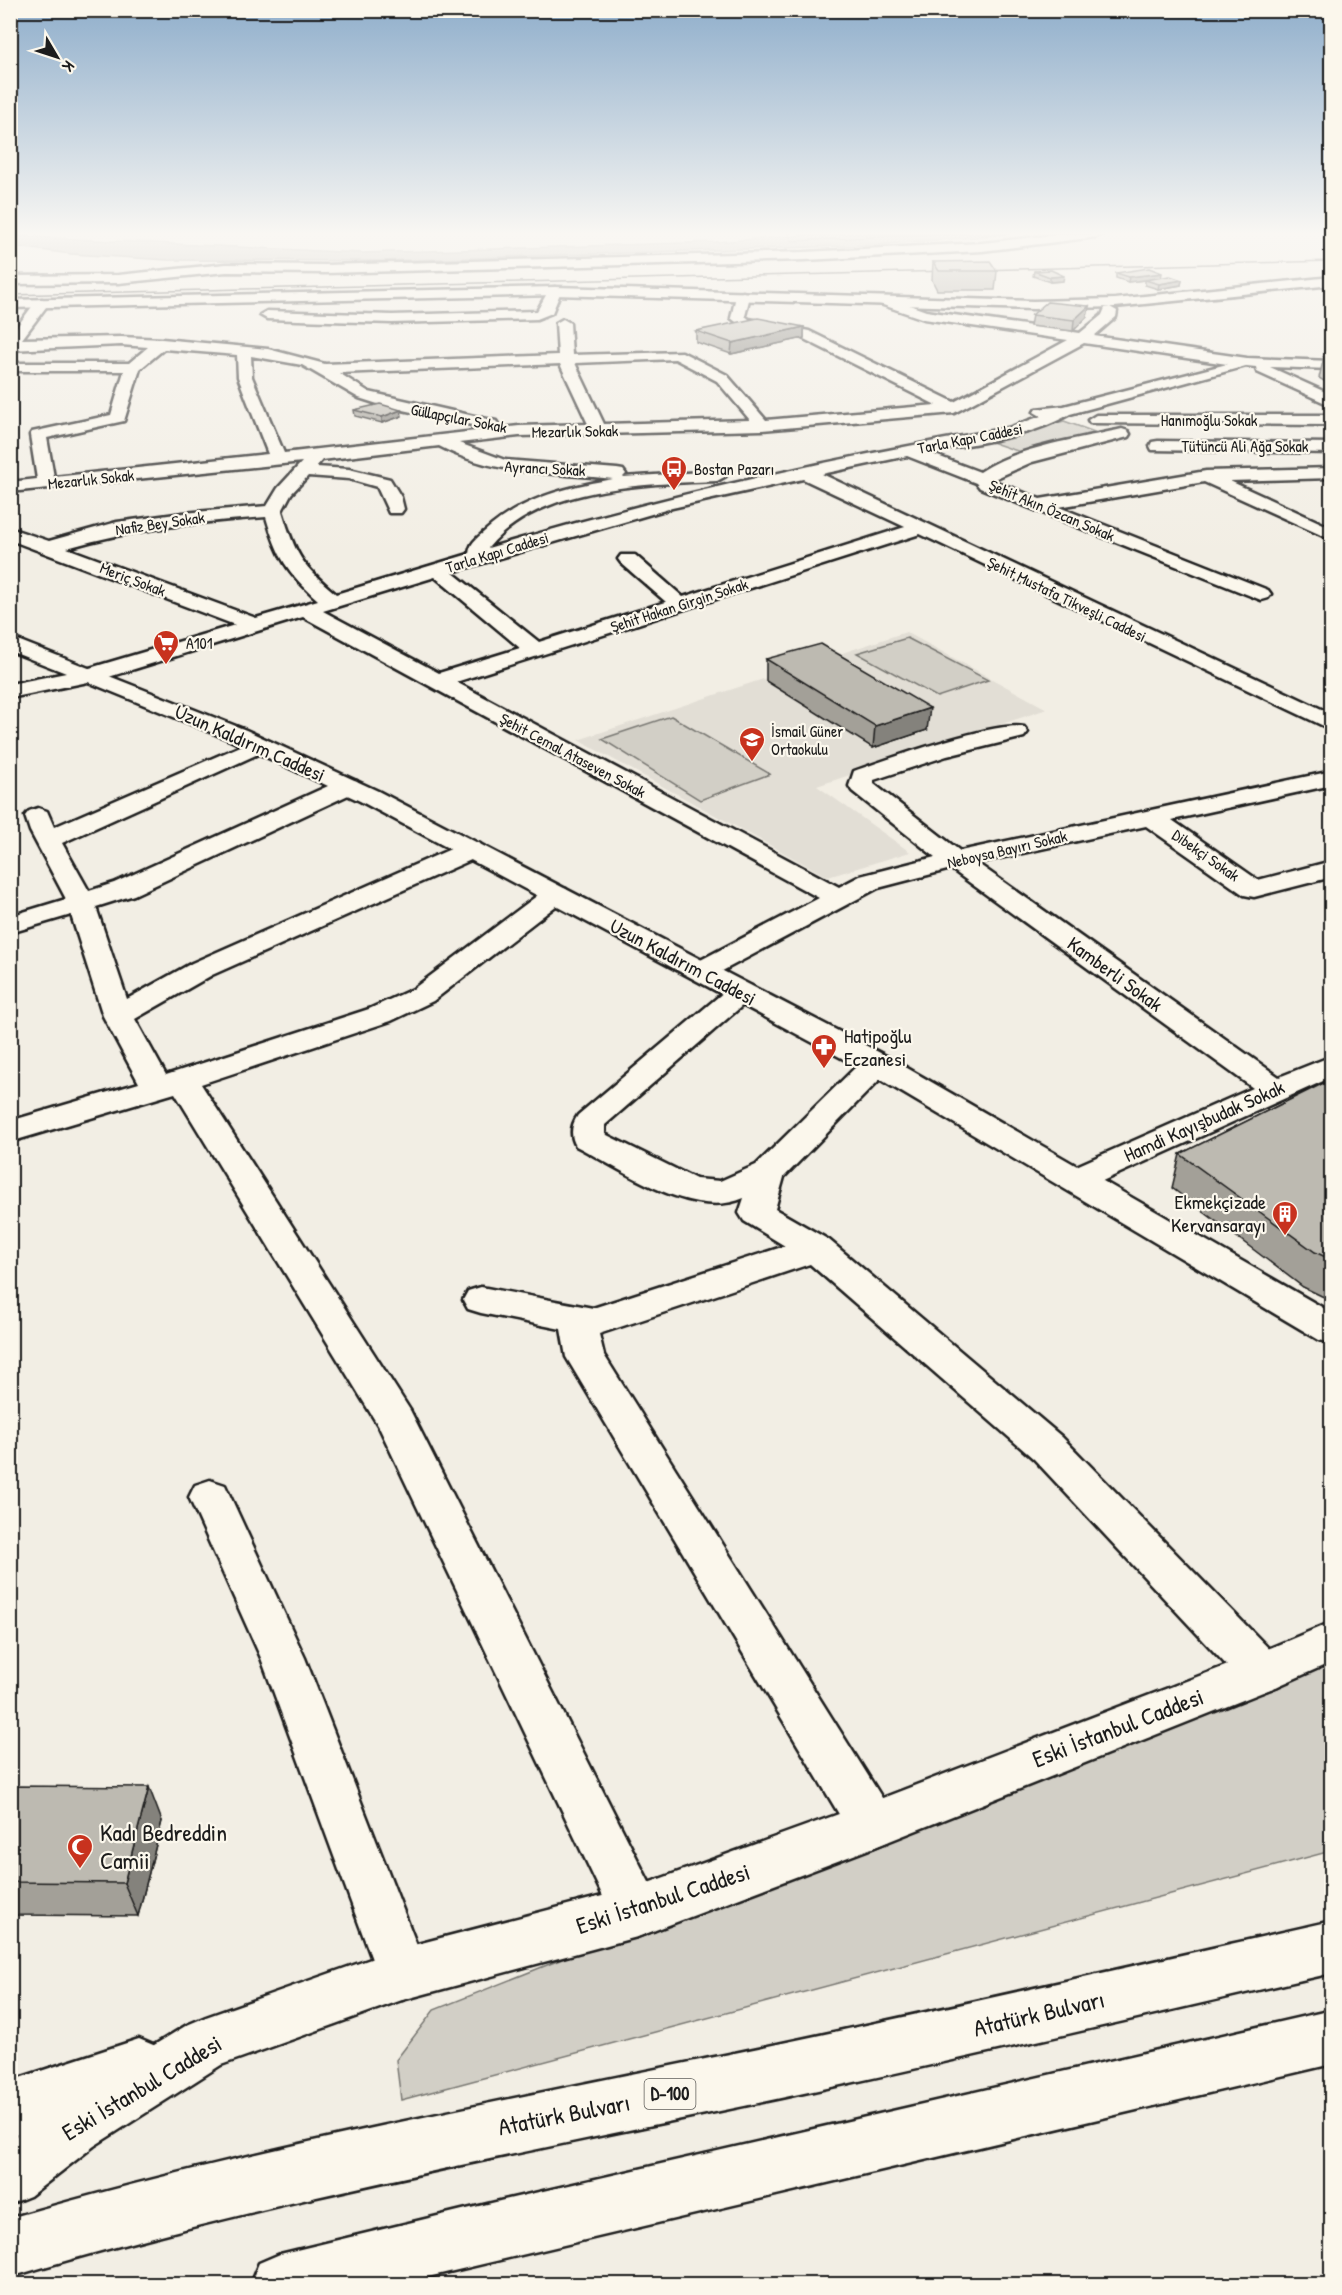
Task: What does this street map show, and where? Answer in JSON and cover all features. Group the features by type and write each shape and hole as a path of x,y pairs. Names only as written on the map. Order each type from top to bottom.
{"street":[{"name":"Güllapçılar Sokak","path":"12,344 117,341"},
{"name":"Güllapçılar Sokak","path":"123,341 162,343 214,341"},
{"path":"244,341 245,377 278,458"},
{"name":"Güllapçılar Sokak","path":"247,341 323,369 364,395 390,403 524,431"},
{"path":"560,341 558,350 599,430"},
{"path":"818,341 966,417 978,432 1002,434"},
{"name":"Mezarlık Sokak","path":"10,487 278,458 317,456 524,431 966,417 1078,341"},
{"path":"1111,341 1247,362 1332,365"},
{"path":"46,483 38,435 118,418 133,367 162,343"},
{"path":"1247,362 1271,345"},
{"path":"1294,349 1332,356"},
{"path":"323,369 401,360 558,350 669,355 687,358 722,378 762,425"},
{"path":"1247,362 1332,401"},
{"name":"Tarla Kapı Caddesi","path":"10,691 91,675 669,502 909,450 1002,434 1018,419 1064,411 1247,362"},
{"path":"10,367 133,367"},
{"path":"1064,411 1158,446 1210,476 1332,535"},
{"name":"Tarla Kapı Caddesi","path":"909,450 966,417"},
{"name":"Hanımoğlu Sokak","path":"1087,420 1332,420"},
{"name":"Şehit Akın Özcan Sokak","path":"1122,434 1011,464 987,474 982,479 986,484 1261,594"},
{"name":"Ayrancı Sokak","path":"441,440 475,459 498,466 577,469 654,479"},
{"name":"Tütüncü Ali Ağa Sokak","path":"1158,446 1332,448"},
{"path":"909,450 982,479"},
{"path":"317,456 284,492 273,511 284,544 297,571 334,603"},
{"path":"303,472 350,474 384,483 392,497 395,509"},
{"path":"479,557 479,546 493,530 546,502 609,484 654,479 803,472"},
{"name":"Şehit Mustafa Tikveşli Caddesi","path":"803,472 1332,723"},
{"path":"1037,505 1210,476 1332,473"},
{"name":"Nafiz Bey Sokak","path":"48,547 117,528 183,518 273,511"},
{"name":"Şehit Hakan Girgin Sokak","path":"437,681 921,528"},
{"name":"Meriç Sokak","path":"10,533 255,625"},
{"path":"628,559 680,604"},
{"path":"438,570 536,650"},
{"name":"Şehit Cemal Ataseven Sokak","path":"307,611 840,898"},
{"name":"Uzun Kaldırım Caddesi","path":"10,643 259,745 348,786 877,1064 1332,1330"},
{"name":"Kamberli Sokak","path":"1016,732 960,744 863,776 861,786 955,860 1274,1089"},
{"path":"259,745 44,827 81,902 118,1016 171,1084 396,1421 637,1912"},
{"name":"Neboysa Bayırı Sokak","path":"701,971 869,882 955,860 1332,778"},
{"path":"10,925 124,889 348,786"},
{"name":"Dibekçi Sokak","path":"1150,817 1254,889 1332,869"},
{"path":"118,1016 202,969 471,850"},
{"path":"14,1122 171,1084 380,1015 423,995 556,895"},
{"path":"741,992 590,1122 588,1139 690,1190 724,1193 768,1173 877,1064"},
{"name":"Hamdi Kayışbudak Sokak","path":"1077,1179 1332,1065"},
{"path":"768,1173 756,1213 816,1249 1048,1448 1262,1672"},
{"path":"481,1300 594,1322 816,1249"},
{"path":"577,1318 585,1357 872,1825"},
{"path":"210,1497 283,1658 402,1974"},
{"name":"Eski İstanbul Caddesi","path":"10,2176 74,2126 206,2044 402,1974 637,1912 872,1825 1262,1672 1332,1641"},
{"name":"Atatürk Bulvarı","path":"10,2248 185,2199 387,2151 904,2046 1332,1947"},
{"path":"280,2284 504,2229 1332,2037"},
{"path":"10,2109 206,2044"}],"shaded area":[{"path":"1064,421 1100,434 1029,455 991,442"},
{"name":"İsmail Güner Ortaokulu","path":"906,632 1047,709 817,786 910,852 828,877 578,740"},
{"path":"907,638 988,680 937,697 857,653"},
{"path":"671,716 770,774 700,800 602,739"},
{"path":"1331,1653 1331,1851 401,2100 396,2060 434,2010"}],"building":[{"path":"380,404 401,410 382,417 354,410"},
{"path":"821,644 930,708 875,726 766,659"},
{"name":"Ekmekçizade Kervansarayı","path":"1332,1079 1332,1260 1315,1252 1180,1154"},
{"path":"10,1786 149,1787 124,1883 10,1882"}],"place":[{"name":"Bostan Pazarı","path":"674,492"},
{"name":"A101","path":"166,666"},
{"name":"İsmail Güner Ortaokulu","path":"752,763"},
{"name":"Hatipoğlu Eczanesi","path":"824,1070"},
{"name":"Ekmekçizade Kervansarayı","path":"1285,1237"},
{"name":"Kadı Bedreddin Camii","path":"80,1870"}]}
